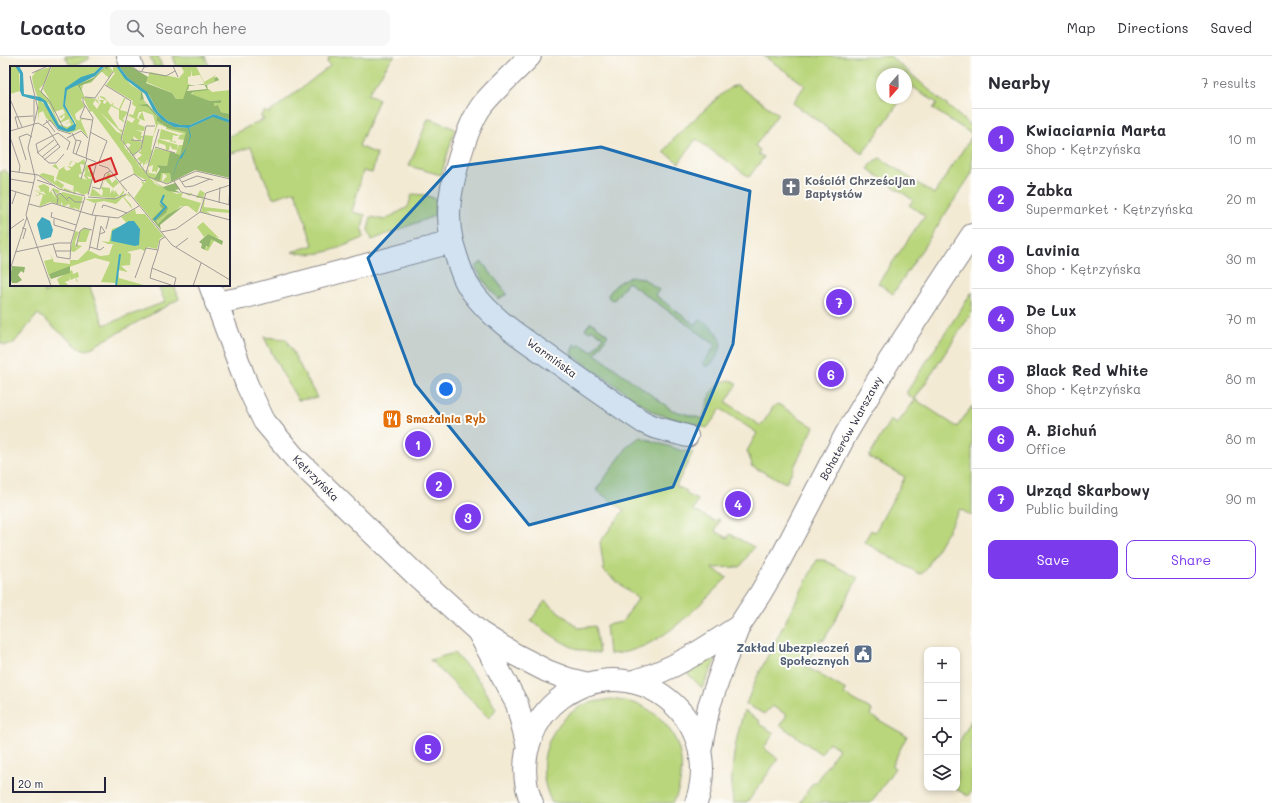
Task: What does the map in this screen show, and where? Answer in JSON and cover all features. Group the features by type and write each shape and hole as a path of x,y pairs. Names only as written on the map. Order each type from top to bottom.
{"street":[{"path":"128,56 132,66"},
{"name":"Warmińska","path":"530,56 483,105 474,119 458,164 451,196 449,220 452,242 460,268 470,289 488,310 509,328 643,422 654,427 687,436"},
{"name":"Bohaterów Warszawy","path":"700,752 710,706 723,666 739,626 780,560 846,434 888,361 972,235"},
{"path":"213,294 242,298 452,242"},
{"name":"Kętrzyńska","path":"213,294 247,385 264,420 295,458 416,576 479,632 514,654 547,671 568,679 588,684"},
{"name":"Bohaterów Warszawy","path":"631,682 653,676 672,668 706,649 739,626"},
{"name":"Kętrzyńska","path":"479,632 517,704 528,747"},
{"path":"532,803 526,782 525,763 528,747 536,727 547,711 559,699 569,692 588,684 605,681 631,682 652,689 676,706 692,729 700,752 702,766 700,797"},
{"path":"517,803 526,782"}],"highlighted area":[{"path":"601,147 750,191 733,344 673,487 529,525 415,384 368,258 452,167"}],"green space":[{"path":"65,56 88,56 89,59 72,66 69,64"},
{"path":"150,56 158,56 162,66 154,66"},
{"path":"173,56 205,56 209,66 177,66"},
{"path":"330,56 395,56 368,94 379,99 359,146 377,154 372,173 363,171 352,212 365,215 362,229 364,238 329,251 303,254 292,252 313,245 295,191 273,198 251,147 230,154 230,136 264,119 260,116 265,111 269,113 330,66 327,62"},
{"path":"764,56 890,56 904,68 876,68 876,104 898,104 862,153 793,103 805,85"},
{"path":"912,75 972,127 972,134 933,109 937,103 912,86"},
{"path":"737,85 778,114 755,146 760,150 758,154 764,157 749,177 696,139 679,163 664,152 675,137 722,94 731,87"},
{"path":"428,119 455,129 441,175 409,166"},
{"path":"972,136 972,173 893,294 878,283 925,216 909,205 913,200 868,169 874,161 880,158 934,194"},
{"path":"4,170 10,174 10,286 42,286 45,293 61,286 89,286 104,325 165,302 158,286 174,286 179,299 87,350 79,348 38,314 13,344 4,345 0,342 0,172"},
{"path":"412,194 425,195 436,199 434,216 372,240 368,230 371,217 384,220 408,207"},
{"path":"482,262 507,294 498,299 475,267"},
{"path":"636,277 644,279 659,290 655,295 695,325 700,319 715,331 720,340 721,346 715,359 710,365 706,367 703,363 716,345 628,282 615,299 613,300 609,298 608,295 620,282 627,278"},
{"path":"972,292 972,312 915,399 957,427 972,406 972,516 960,509 925,571 921,574 864,542 871,530 875,532 905,477 869,457 890,420 897,424 915,400 906,393"},
{"path":"591,322 608,335 595,354 672,410 703,419 712,392 723,382 730,380 736,383 736,386 726,402 761,426 774,406 778,404 814,427 786,483 751,466 752,464 747,451 757,433 721,409 707,428 655,413 571,354 574,344 578,347 580,344 592,352 603,337 591,329 589,332 585,329"},
{"path":"264,337 286,339 317,398 298,400"},
{"path":"640,437 683,451 693,452 676,486 687,491 686,494 698,500 693,510 716,522 717,519 720,520 715,531 728,538 730,534 754,547 740,567 712,568 727,578 674,627 659,638 643,646 627,652 609,654 606,625 622,622 638,599 604,571 600,542 624,510 596,490 629,445"},
{"path":"817,560 824,560 858,578 824,640 821,639 805,666 846,690 844,694 872,710 870,715 907,736 892,765 895,768 871,803 799,803 839,749 829,742 821,754 780,725 787,715 772,706 764,714 746,704 756,679"},
{"path":"545,601 579,628 595,626 599,653 571,647 554,637 531,620"},
{"path":"723,645 702,688 687,673"},
{"path":"454,653 481,683 496,709 489,718 430,660"},
{"path":"611,699 644,707 656,715 674,736 679,749 681,776 673,803 552,803 544,777 544,763 546,750 557,726 567,716 582,706"},
{"path":"744,711 760,721 759,724 774,733 764,748 778,759 747,803 733,803 732,768"},
{"path":"972,719 972,791 968,796 959,791 960,741"}],"place":[{"name":"Kościół Chrześcijan Baptystów","path":"791,187"},
{"name":"Urząd Skarbowy","path":"839,302"},
{"name":"A. Bichuń","path":"831,374"},
{"name":"Smażalnia Ryb","path":"392,419"},
{"name":"Kwiaciarnia Marta","path":"418,444"},
{"name":"Żabka","path":"439,485"},
{"name":"De Lux","path":"738,504"},
{"name":"Lavinia","path":"468,517"},
{"name":"Zakład Ubezpieczeń Społecznych","path":"863,654"},
{"name":"Black Red White","path":"428,748"}]}
